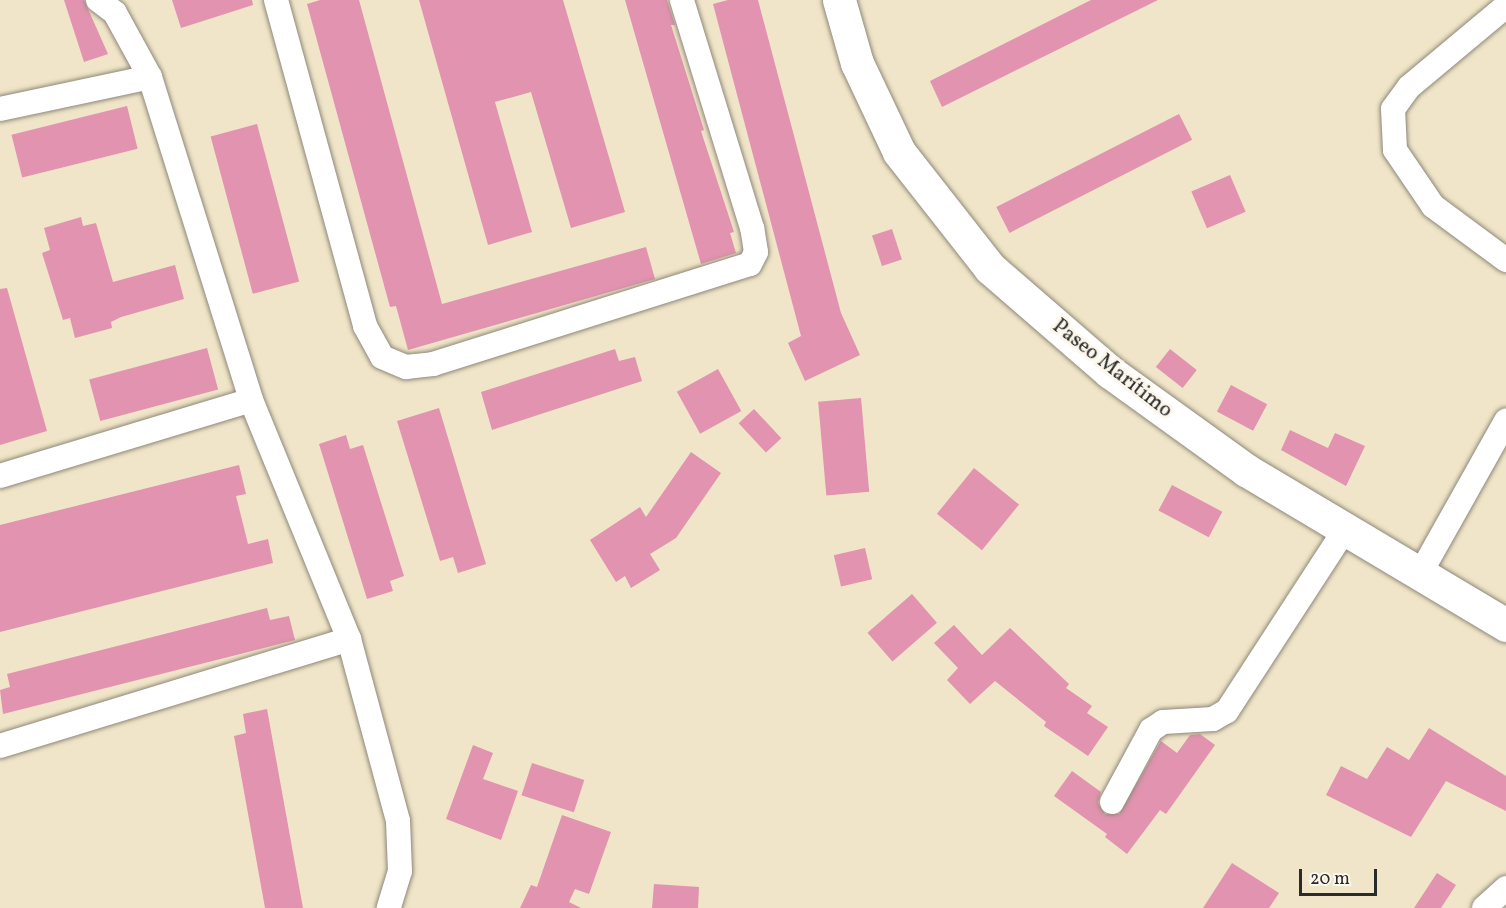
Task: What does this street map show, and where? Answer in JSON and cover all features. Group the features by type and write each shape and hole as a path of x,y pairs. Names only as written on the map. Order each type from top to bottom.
{"main road":[{"name":"Paseo Marítimo","path":"839,0 857,63 899,152 990,268 1110,372 1246,470 1506,625"}],"street":[{"path":"98,0 115,14 150,77 251,400 349,639 398,821 400,871 389,908"},
{"path":"276,0 365,326 382,357 406,367 433,364 750,264 756,252 752,228 682,0"},
{"path":"1506,6 1408,87 1393,109 1395,150 1433,206 1506,260"},
{"path":"0,109 150,77"},
{"path":"0,476 251,400"},
{"path":"1420,574 1506,421"},
{"path":"1112,801 1151,730 1163,722 1214,719 1227,711 1345,529"},
{"path":"0,746 349,639"},
{"path":"1484,908 1506,888"}],"building":[{"path":"64,0 84,0 108,54 84,62"},
{"path":"172,0 252,0 253,5 181,28"},
{"path":"320,0 359,0 442,304 646,247 655,279 408,350 396,306 390,307 307,4"},
{"path":"419,0 563,0 625,212 571,228 531,92 495,102 532,232 488,245"},
{"path":"625,0 667,0 675,25 671,25 704,130 701,131 734,232 730,233 736,253 701,264"},
{"path":"728,0 758,0 841,313 860,355 805,381 788,343 801,336 713,4"},
{"path":"1091,0 1158,0 942,107 930,81"},
{"path":"127,106 138,149 22,177 12,135"},
{"path":"1179,114 1192,140 1010,233 996,207"},
{"path":"257,124 299,281 253,294 211,136"},
{"path":"1230,175 1246,212 1207,228 1191,191"},
{"path":"81,217 83,226 96,223 113,282 175,265 184,299 121,317 111,322 112,328 75,338 70,318 63,320 42,253 50,250 44,228"},
{"path":"892,229 902,259 882,266 872,235"},
{"path":"7,288 47,431 0,445 0,289"},
{"path":"207,348 218,390 100,421 89,380"},
{"path":"615,349 619,361 635,357 642,381 492,430 481,392"},
{"path":"1170,349 1197,370 1183,388 1156,367"},
{"path":"718,369 741,411 700,434 677,392"},
{"path":"1231,385 1267,404 1253,431 1217,411"},
{"path":"861,398 869,492 826,495 818,402"},
{"path":"439,408 486,564 458,573 453,557 440,561 397,421"},
{"path":"754,409 781,438 766,453 739,423"},
{"path":"1290,430 1328,448 1335,433 1365,446 1346,486 1281,450"},
{"path":"346,435 350,449 363,445 404,576 390,581 393,591 367,599 319,444"},
{"path":"691,452 721,473 676,538 650,554 660,570 631,588 625,576 616,582 590,540 640,507 646,517"},
{"path":"239,465 246,494 236,496 248,544 268,539 273,563 0,632 0,525"},
{"path":"974,468 1019,505 982,550 937,514"},
{"path":"1172,485 1222,512 1209,537 1158,511"},
{"path":"865,548 872,579 841,586 834,555"},
{"path":"912,594 937,623 892,661 867,633"},
{"path":"267,608 270,620 289,616 295,640 3,714 0,690 10,687 7,674"},
{"path":"954,625 982,655 1010,628 1069,684 1066,688 1092,706 1087,713 1108,727 1088,756 1044,726 1046,722 995,681 970,704 947,680 958,668 934,643"},
{"path":"267,709 303,908 265,908 234,736 246,733 243,714"},
{"path":"1429,728 1506,776 1506,811 1446,781 1411,837 1326,795 1341,766 1367,779 1387,747 1409,760"},
{"path":"1200,734 1215,745 1166,814 1160,810 1127,854 1105,837 1107,834 1054,796 1072,771 1101,792 1098,803 1105,814 1119,814 1161,741 1177,753 1190,735"},
{"path":"473,745 493,753 483,779 518,791 501,840 446,819"},
{"path":"532,763 584,780 574,812 521,795"},
{"path":"562,815 611,832 589,894 575,889 569,902 581,908 520,908 531,885 537,887"},
{"path":"1232,863 1279,893 1269,908 1203,908"},
{"path":"1437,873 1456,885 1441,908 1414,908"},
{"path":"654,884 699,887 698,908 652,908"}]}
